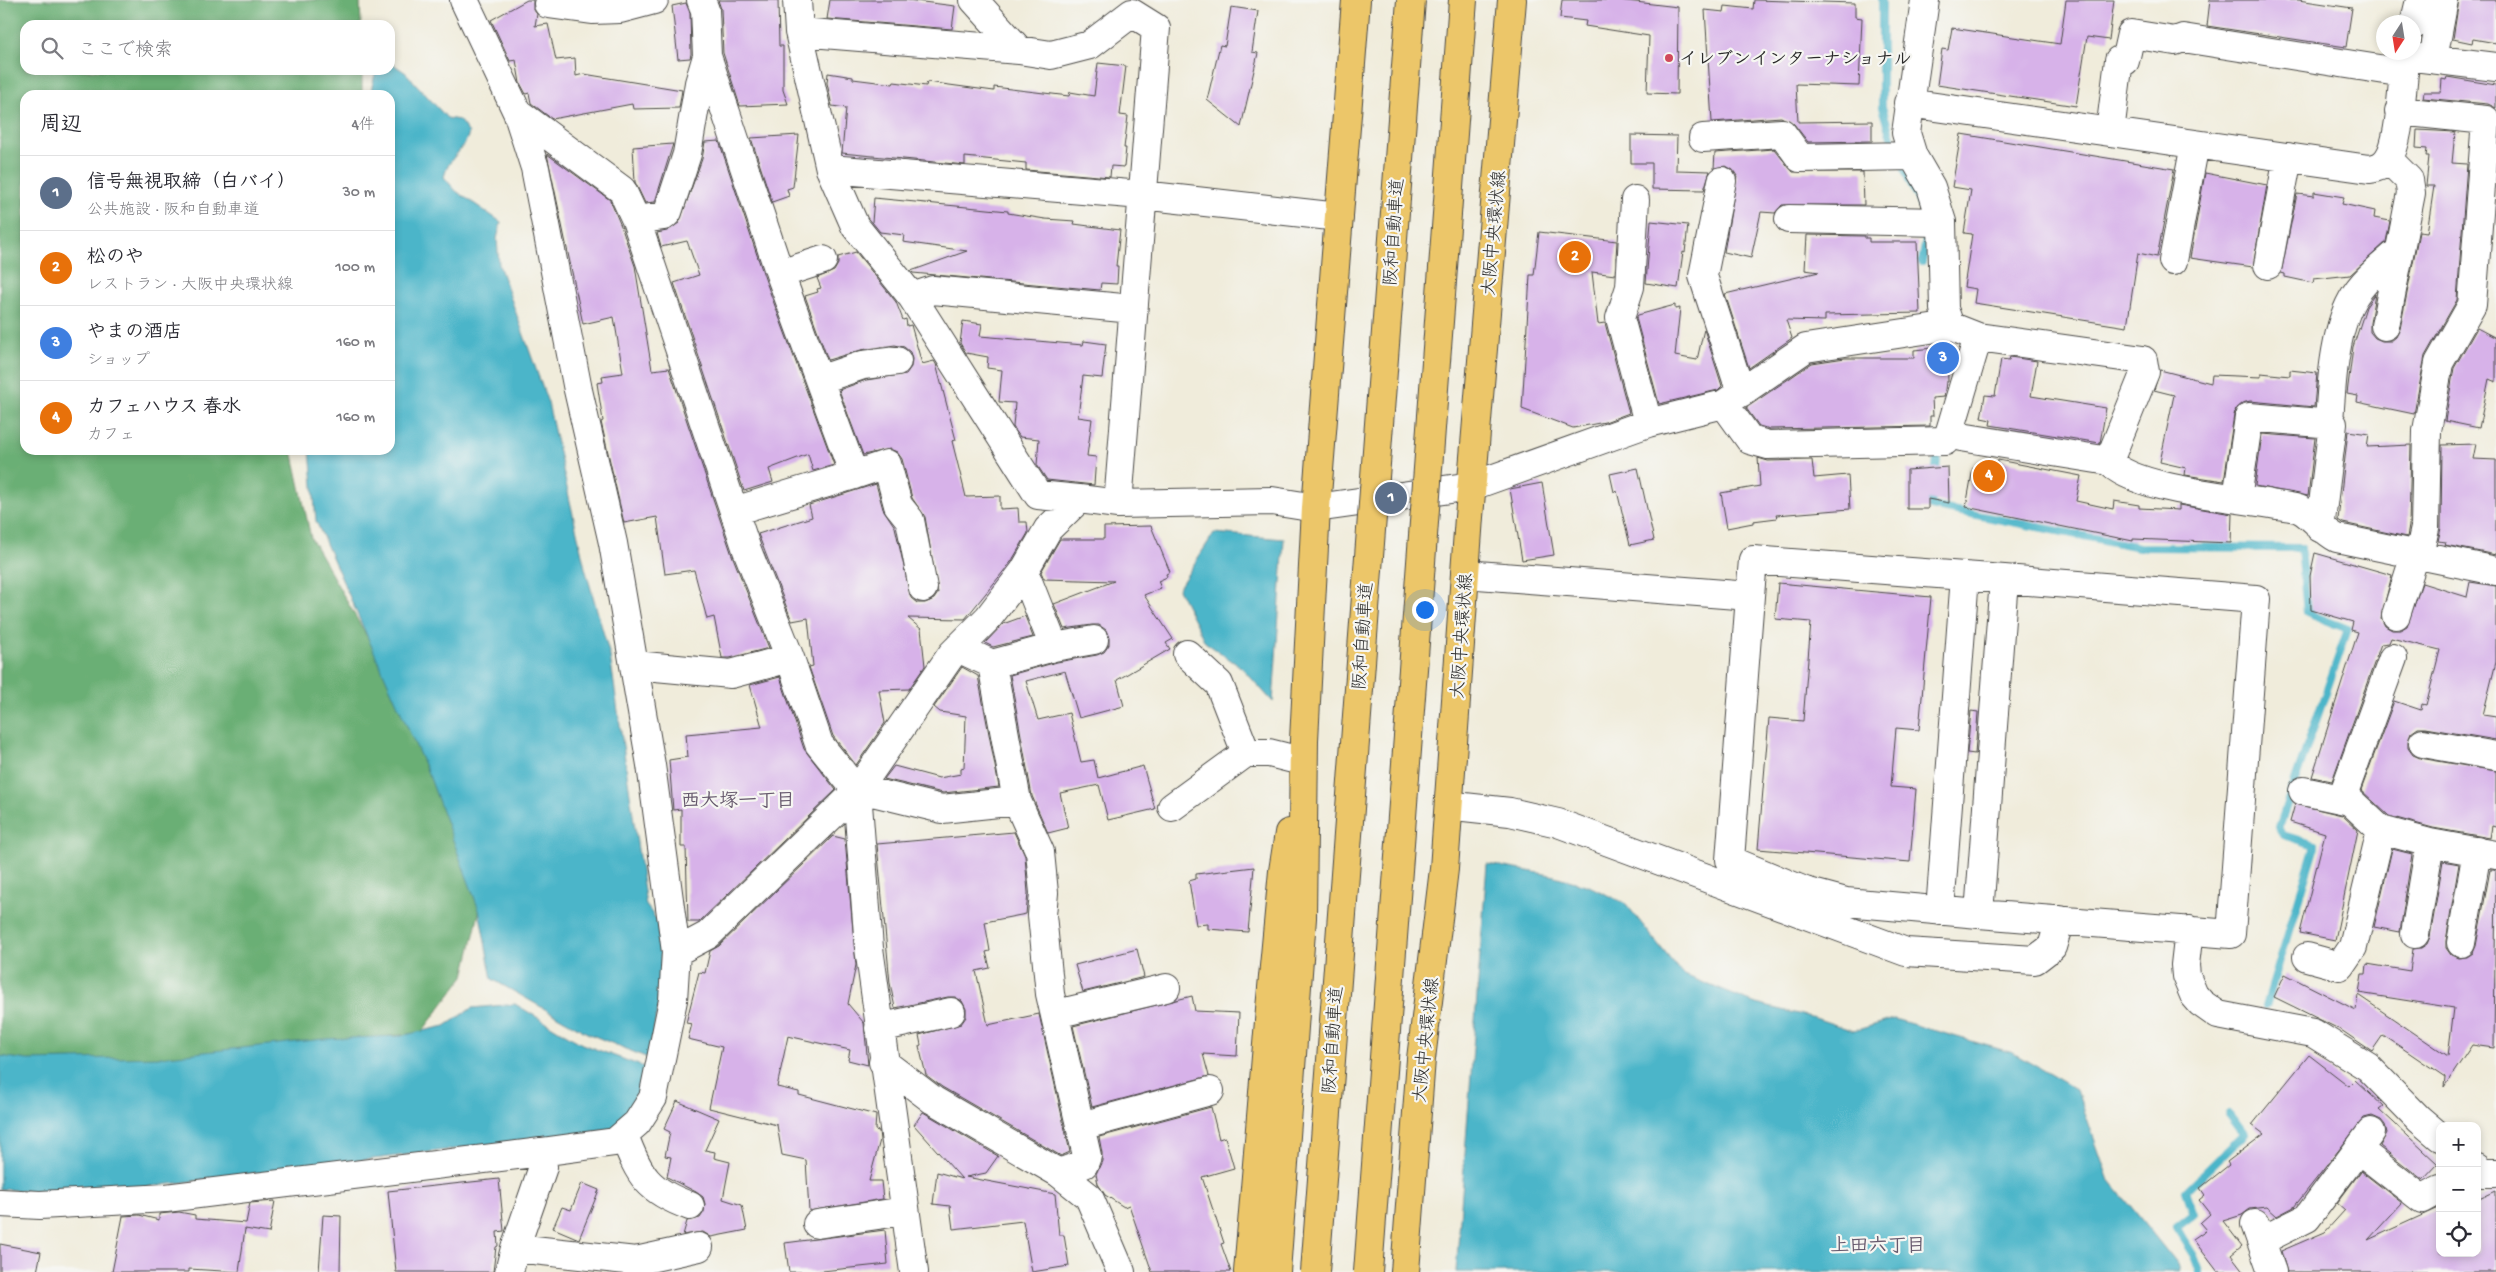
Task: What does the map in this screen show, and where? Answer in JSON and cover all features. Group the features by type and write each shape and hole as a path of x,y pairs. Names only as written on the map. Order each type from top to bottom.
{"main road":[{"path":"1276,1272 1302,918 1302,750 1316,508 1356,0"},
{"name":"阪和自動車道","path":"1315,1272 1411,0"},
{"path":"1368,1272 1463,0"},
{"name":"大阪中央環状線","path":"1405,1272 1421,1059 1444,868 1465,574 1512,0"},
{"path":"1419,1272 1456,850 1453,748"},
{"path":"1248,1272 1283,871 1302,750"}],"street":[{"path":"0,1203 40,1206 166,1198 615,1142 637,1123 653,1098 673,1000 676,952 651,765 613,543 578,390 535,168 517,112 464,0"},
{"path":"548,4 592,10 620,9 654,0"},
{"path":"701,0 705,10 707,56 780,274 854,474"},
{"path":"797,0 799,32 830,169 855,226 912,297 1038,495 1118,504 1272,501 1316,508 1472,486 1648,423 1732,398 1806,348 1950,326 1978,337 2150,357 2109,461"},
{"path":"974,0 1019,50"},
{"path":"1924,0 1908,103 1906,133 1913,156 1931,186 1942,222 1944,309 1950,326"},
{"path":"2416,15 2420,0"},
{"path":"2433,59 2444,0"},
{"path":"799,32 1019,50 1051,55 1090,45 1132,13 1156,28 1118,504"},
{"path":"2110,132 2118,60 2124,61 2130,34 2175,41 2183,38 2376,57"},
{"path":"636,220 664,216 668,212 687,154 699,82 707,56"},
{"path":"2421,59 2433,59 2496,67"},
{"path":"1908,103 2369,169 2380,168 2388,159 2396,143 2405,60"},
{"path":"2396,615 2415,555 2420,550 2425,528 2427,431 2439,363 2472,305 2486,120 2398,111"},
{"path":"517,112 622,190 636,220 747,550 790,658 819,744 857,791 869,948 883,1062 914,1272"},
{"path":"1703,138 1782,133 1800,158 1913,156"},
{"path":"2174,261 2195,144"},
{"path":"2268,265 2288,157"},
{"path":"2384,326 2411,193 2409,180 2388,159"},
{"path":"830,169 1142,195 1339,217"},
{"path":"1722,181 1703,276 1732,398 1750,440 1768,445 1945,441 1950,431 1978,337"},
{"path":"1635,200 1630,288 1620,318 1648,423"},
{"path":"1789,219 1942,222"},
{"path":"2329,424 2332,378 2341,335 2352,301 2368,278 2399,251"},
{"path":"780,274 823,260"},
{"path":"912,297 933,290 1133,309"},
{"path":"819,380 864,365 896,361"},
{"path":"2237,498 2249,417 2333,424 2320,528"},
{"path":"1950,431 1961,437 2109,461 2116,469 2132,477 2200,493 2301,510 2320,528 2337,538 2496,571"},
{"path":"734,511 887,464 898,505 910,520 923,588"},
{"path":"676,952 708,935 857,791 958,648 988,618 1024,571 1048,529 1079,499"},
{"path":"1753,560 2256,599 2231,934 1867,905 1805,891 1730,860 1750,596 1753,560"},
{"path":"1024,571 1054,647"},
{"path":"1465,574 1750,596"},
{"path":"1940,911 1965,576"},
{"path":"1979,914 2004,579"},
{"path":"958,648 992,664 1054,647 1094,640"},
{"path":"1187,654 1219,684 1246,753"},
{"path":"634,665 731,674 790,658"},
{"path":"2342,798 2393,658"},
{"path":"992,664 1017,801 1040,852 1044,893 1042,915 1050,994 1087,1156 1084,1164 1058,1173"},
{"path":"2423,743 2496,756"},
{"path":"1172,807 1246,753 1302,750"},
{"path":"857,791 868,791 942,809 1017,801"},
{"path":"2303,791 2350,801 2381,830 2430,843 2487,853 2461,943"},
{"path":"1454,806 1510,812 1558,823 1906,952 2036,960 2052,947 2060,920"},
{"path":"2307,957 2340,975 2354,947 2381,830"},
{"path":"2415,934 2430,843"},
{"path":"2189,930 2185,965 2186,976 2194,995 2201,1003 2218,1015 2313,1032 2368,1066 2419,1119 2436,1134"},
{"path":"1056,1014 1166,988"},
{"path":"879,1028 951,1012"},
{"path":"883,1062 933,1100 1058,1173 1089,1197 1121,1272"},
{"path":"1081,1126 1210,1091"},
{"path":"624,1134 641,1175 666,1197 690,1206"},
{"path":"2272,1272 2258,1233 2307,1218 2365,1141 2422,1199 2436,1191"},
{"path":"541,1152 543,1167 512,1260 636,1262 699,1247"},
{"path":"817,1224 905,1211"}],"green space":[{"path":"0,0 360,0 361,20 20,20 20,75 362,75 362,90 20,90 20,455 293,455 311,538 439,763 487,880 464,976 421,1033 0,1071"}],"water":[{"path":"395,65 406,73 447,118 459,120 469,133 463,146 449,164 444,177 456,191 501,222 497,239 499,265 548,403 585,568 610,656 646,905 657,920 663,981 648,1058 587,1033 492,979 479,910 430,778 316,521 310,455 395,455 395,90 371,90 375,75 395,75"},
{"path":"1214,533 1284,539 1273,702 1242,668 1205,642 1178,589"},
{"path":"1487,864 1551,875 1589,886 1626,904 1682,974 1756,1004 1815,1018 1854,1031 1894,1019 2013,1053 2077,1090 2108,1178 2178,1265 2180,1272 1456,1272"},
{"path":"515,1004 582,1044 647,1068 642,1094 617,1129 81,1195 0,1189 0,1056 28,1060 158,1057 324,1039 400,1036 445,1026 472,1008"}],"building":[{"path":"527,0 533,0 533,9 537,14 535,26 548,24 556,60 575,58 576,76 584,74 682,90 679,108 633,109 632,104 552,119 531,103 529,93 526,94 520,83 516,60 510,61 491,20"},
{"path":"718,0 778,0 779,46 783,46 783,90 788,104 740,106 723,53 721,9"},
{"path":"830,0 907,0 955,6 952,29 827,19"},
{"path":"1562,0 1618,0 1678,7 1677,94 1647,93 1649,36 1585,26 1586,21 1560,18"},
{"path":"1754,0 1855,3 1855,17 1862,18 1859,86 1796,84 1798,122 1872,121 1872,141 1808,142 1794,124 1781,117 1712,122 1705,10 1724,12 1725,6 1753,9"},
{"path":"2066,0 2114,0 2109,40 2087,37 2076,106 1937,85 1942,49 1948,50 1952,28 2060,44"},
{"path":"2210,0 2298,0 2352,8 2346,47 2207,26"},
{"path":"2459,0 2496,0 2496,43 2473,39 2472,43 2453,39"},
{"path":"686,3 690,13 691,54 690,58 678,59 672,6"},
{"path":"1231,7 1258,11 1252,52 1258,53 1241,127 1207,100 1220,45 1225,46"},
{"path":"1098,63 1126,66 1120,115 1128,116 1124,167 1111,166 1110,177 1026,170 1026,163 965,157 965,165 842,153 846,108 832,106 827,83 828,73 853,77 853,79 893,84 894,82 926,86 927,82 994,91 994,87 1069,96 1070,92 1094,96"},
{"path":"2447,77 2496,85 2496,108 2488,104 2423,98 2424,92 2441,92 2442,79 2446,80"},
{"path":"2417,130 2455,132 2452,163 2467,164 2457,300 2425,356 2414,414 2357,402 2358,396 2347,394 2353,347 2366,307 2375,294 2370,332 2375,338 2382,341 2391,341 2396,337 2400,329 2419,232 2427,233 2434,186 2426,186 2429,156 2426,156 2427,149 2416,148"},
{"path":"1961,134 2174,169 2157,257 2138,253 2127,327 1974,303 1976,289 1964,287 1972,234 1964,233 1971,190 1952,187"},
{"path":"799,135 793,187 787,189 789,196 772,202 751,138"},
{"path":"1631,135 1677,136 1676,170 1710,171 1704,190 1652,189 1652,163 1631,163"},
{"path":"719,141 765,279 834,465 813,471 808,454 769,469 773,482 744,491 674,283 699,275 687,241 661,247 657,233 667,231 679,223 702,159 705,142"},
{"path":"673,144 655,202 645,203 635,182 633,147"},
{"path":"1774,149 1793,172 1863,172 1864,205 1782,205 1775,213 1761,212 1751,258 1724,252 1737,176 1733,170 1726,166 1714,168 1715,153"},
{"path":"547,154 610,200 635,266 652,370 669,368 732,555 769,648 730,658 722,658 714,617 707,619 694,570 665,574 657,517 624,523 601,422 603,421 597,383 603,382 602,376 623,373 614,317 583,324"},
{"path":"2205,173 2267,185 2253,267 2190,258"},
{"path":"2314,192 2344,197 2342,204 2375,211 2374,218 2390,221 2386,242 2350,275 2314,279 2313,283 2285,277 2285,274 2281,273 2297,194 2314,196"},
{"path":"874,198 1008,211 1008,213 1045,219 1075,221 1074,224 1120,230 1116,266 1118,266 1117,284 1101,283 1100,290 913,273 911,271 967,251 903,242 904,235 880,232 872,222"},
{"path":"1651,221 1688,225 1678,288 1646,283"},
{"path":"1539,232 1617,241 1615,275 1592,272 1598,324 1605,323 1629,413 1605,422 1573,428 1522,409 1530,275 1534,275"},
{"path":"1807,235 1865,236 1865,238 1869,238 1869,242 1917,242 1920,313 1825,315 1825,321 1786,320 1792,338 1749,368 1725,294 1819,272 1805,270"},
{"path":"856,252 896,302 903,320 906,319 907,326 911,325 922,364 934,361 936,364 956,440 952,441 966,497 1000,496 1000,509 1018,508 1019,522 1027,522 1028,533 1011,562 965,619 908,618 921,629 925,666 909,689 879,690 885,723 856,765 833,736 809,667 813,666 808,618 792,621 758,534 812,517 809,505 876,484 883,509 895,527 911,598 917,603 925,603 934,599 938,593 925,517 912,498 902,459 897,452 890,449 863,455 839,390 866,380 906,374 911,367 912,359 910,352 904,347 895,345 861,350 828,360 805,296 818,292 817,289 821,288 817,278 834,271 838,264 838,257"},
{"path":"1675,305 1675,309 1680,308 1675,356 1697,360 1704,329 1722,386 1718,390 1659,404 1636,318 1638,315"},
{"path":"963,321 982,324 980,336 1083,345 1084,341 1106,344 1102,378 1083,376 1078,417 1092,419 1087,456 1096,457 1094,485 1047,480 1037,465 1039,439 1020,437 1013,427 1015,403 999,402 1002,370 987,368 988,357 966,353 960,343"},
{"path":"2477,328 2496,338 2496,382 2489,379 2479,428 2445,421 2454,368"},
{"path":"1947,348 1948,382 1946,382 1944,397 1932,398 1933,416 1930,416 1930,426 1770,429 1759,426 1746,408 1812,363 1845,358 1914,358 1914,350"},
{"path":"2010,357 2037,361 2031,396 2106,408 2100,443 1990,425 1991,420 1981,418 1985,395 1995,396 2001,359 2009,360"},
{"path":"2160,370 2211,383 2212,375 2261,377 2261,373 2290,376 2290,370 2317,373 2314,407 2250,401 2242,403 2236,408 2234,415 2224,481 2185,475 2186,468 2160,462 2174,395 2154,390"},
{"path":"2348,431 2369,434 2367,447 2411,445 2409,526 2407,537 2343,523 2338,520"},
{"path":"2262,434 2315,438 2308,496 2255,486"},
{"path":"2476,444 2473,459 2496,460 2496,555 2445,545 2446,542 2438,541 2441,528 2442,445"},
{"path":"1758,458 1768,461 1812,460 1814,478 1848,475 1850,509 1776,515 1777,518 1753,521 1753,523 1727,528 1721,493 1760,486"},
{"path":"1998,460 2081,476 2076,501 2113,509 2114,501 2139,505 2139,508 2179,510 2179,505 2232,514 2231,543 2133,539 2133,541 1966,507 1973,468 1995,473"},
{"path":"1948,467 1949,503 1928,499 1928,509 1907,509 1907,470"},
{"path":"1638,468 1654,540 1630,545 1617,491 1614,492 1610,474"},
{"path":"1542,483 1554,555 1522,560 1510,489"},
{"path":"1151,526 1170,572 1166,574 1167,577 1158,581 1161,588 1144,595 1173,639 1166,643 1170,649 1117,680 1124,706 1079,718 1065,671 1026,681 1038,720 1069,713 1081,762 1094,760 1098,778 1143,766 1155,809 1108,820 1099,785 1060,793 1068,828 1048,833 1032,796 1010,675 1104,652 1109,645 1106,630 1099,625 1064,629 1054,604 1114,581 1044,579 1041,572 1060,539 1104,539 1104,527"},
{"path":"2315,553 2392,575 2381,618 2385,626 2392,630 2400,630 2407,626 2422,583 2467,597 2470,582 2496,586 2496,662 2483,715 2496,717 2496,740 2418,728 2411,733 2408,741 2408,748 2413,755 2420,758 2496,771 2496,827 2492,826 2490,838 2433,828 2389,816 2361,790 2394,701 2421,710 2422,704 2426,705 2440,650 2391,638 2389,643 2381,644 2332,781 2312,777 2358,632 2351,630 2353,622 2311,610 2310,576"},
{"path":"1778,583 1931,597 1919,730 1896,728 1891,787 1916,789 1910,862 1758,849 1769,718 1803,721 1811,622 1775,619"},
{"path":"1025,616 1033,637 993,647 985,643 1003,624"},
{"path":"962,667 978,676 999,787 943,793 884,779 894,766 939,778 961,774 961,769 964,768 966,716 940,712 934,707"},
{"path":"780,677 804,749 836,790 699,922 688,922 686,847 681,847 681,809 673,810 669,760 688,757 686,734 762,727 750,685"},
{"path":"1971,711 1978,712 1975,754 1967,753"},
{"path":"2295,804 2342,815 2358,830 2335,940 2300,933 2325,833 2290,822"},
{"path":"1014,832 1025,856 1028,893 1026,914 985,922 990,951 986,952 990,968 976,971 988,1025 1039,1014 1070,1152 1061,1156 942,1087 926,1075 919,1046 921,1045 919,1035 961,1024 966,1017 966,1009 962,1001 955,997 895,1008 890,983 877,844"},
{"path":"833,836 845,839 856,965 848,1004 864,1023 868,1065 848,1060 850,1050 788,1036 777,1087 799,1092 799,1095 876,1115 875,1130 879,1131 880,1140 869,1181 881,1181 883,1199 809,1211 806,1160 782,1155 777,1125 709,1108 722,1047 688,1039 692,1024 686,1023 699,972 705,973 710,951 719,946"},
{"path":"2392,849 2412,854 2400,932 2374,927"},
{"path":"2443,861 2459,864 2446,941 2446,948 2451,955 2458,958 2467,957 2473,953 2476,946 2490,870 2496,870 2494,1048 2472,1045 2444,1087 2445,1077 2383,1035 2372,1051 2341,1030 2274,997 2285,974 2356,1010 2358,995 2448,1056 2454,1008 2359,993 2362,974 2366,974 2367,964 2410,971 2413,949 2421,948 2427,944 2430,937"},
{"path":"1254,867 1248,932 1208,929 1208,924 1196,925 1189,881 1196,879 1196,874"},
{"path":"1137,949 1144,977 1083,992 1075,965"},
{"path":"1192,996 1195,1011 1239,1013 1237,1056 1203,1054 1209,1076 1092,1107 1073,1026"},
{"path":"2309,1055 2349,1086 2355,1080 2383,1106 2379,1109 2436,1162 2436,1166 2423,1180 2380,1146 2387,1133 2385,1125 2381,1120 2372,1116 2364,1118 2294,1207 2277,1216 2267,1207 2250,1209 2242,1215 2223,1221 2242,1246 2231,1255 2244,1272 2218,1272 2193,1239 2206,1230 2200,1223 2210,1214 2199,1200 2205,1195 2200,1188 2229,1165 2227,1162 2264,1134 2252,1125"},
{"path":"677,1101 719,1119 705,1150 715,1152 714,1158 730,1162 723,1199 742,1205 747,1230 711,1237 703,1232 683,1235 687,1221 700,1218 704,1212 705,1204 703,1197 696,1192 667,1177 671,1157 665,1156 670,1132 664,1129"},
{"path":"1211,1107 1219,1139 1225,1137 1234,1168 1202,1177 1224,1243 1221,1244 1231,1272 1152,1272 1129,1205 1124,1207 1105,1195 1098,1184 1096,1174 1102,1161 1099,1137"},
{"path":"923,1112 998,1156 986,1173 966,1177 1055,1194 1059,1235 1064,1235 1069,1266 1032,1272 1023,1221 953,1229 950,1206 933,1204 937,1172 962,1179 914,1125"},
{"path":"2361,1171 2402,1203 2368,1240 2436,1209 2436,1257 2481,1257 2481,1198 2496,1191 2496,1272 2287,1272 2281,1251 2325,1232 2345,1210 2337,1203"},
{"path":"499,1179 504,1231 497,1232 498,1246 496,1247 493,1272 396,1272 388,1191"},
{"path":"582,1183 599,1190 579,1239 553,1228 562,1207 571,1210"},
{"path":"275,1201 269,1233 245,1229 239,1272 189,1269 189,1272 112,1272 123,1216 139,1215 159,1220 159,1214 179,1212 195,1215 195,1219 246,1223 250,1203"},
{"path":"323,1215 341,1216 340,1272 319,1272"},
{"path":"885,1230 888,1264 813,1272 789,1272 785,1243"},
{"path":"0,1244 41,1252 37,1272 0,1272"}],"waterway":[{"path":"1882,0 1882,107 1893,144"},
{"path":"1905,170 1922,208"},
{"path":"1922,262 1927,234"},
{"path":"1935,478 1938,450"},
{"path":"1933,490 1931,506 2139,547 2301,548 2307,613 2348,629 2279,827 2283,835 2315,845 2266,1006"},
{"path":"2200,1272 2194,1256 2176,1228 2194,1214 2186,1191 2244,1134 2229,1114"}],"place":[{"name":"イレブンインターナショナル","path":"1669,58"},
{"name":"松のや","path":"1575,257"},
{"name":"やまの酒店","path":"1943,358"},
{"name":"カフェハウス 春水","path":"1989,476"},
{"name":"信号無視取締（白バイ）","path":"1391,498"}],"district":[{"name":"西大塚一丁目","path":"738,799"},
{"name":"上田六丁目","path":"1878,1244"}]}
